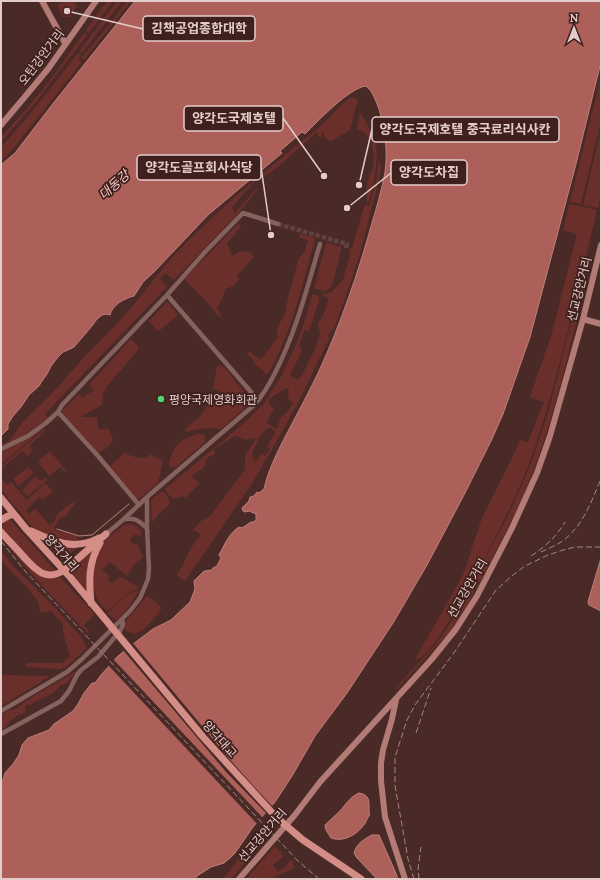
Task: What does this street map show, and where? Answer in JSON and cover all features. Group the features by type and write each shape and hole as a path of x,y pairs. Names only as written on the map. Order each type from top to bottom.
{"main road":[{"path":"42,1 65,44"},
{"name":"오탄강안거리","path":"1,125 43,75 96,1"},
{"name":"선교강안거리","path":"239,879 294,816 320,782 431,660 462,620 477,596 512,528 537,473 550,436 583,319 601,245"},
{"path":"583,319 601,324"},
{"name":"양각거리","path":"1,498 107,622"},
{"path":"1,520 14,514"},
{"path":"27,530 44,538 64,544 74,545 95,540 106,534"},
{"path":"1,532 38,572 50,575 60,573 66,569 106,534"},
{"path":"91,603 89,574 91,564 96,550 106,534"},
{"name":"양각대교","path":"107,622 203,737 277,818 303,840 361,879"},
{"path":"396,699 392,719 382,750 381,781 385,817 405,879"}],"street":[{"path":"1,449 28,436 58,412 67,399 243,213 278,224"},
{"path":"106,534 258,400 280,364 293,334 320,244"},
{"path":"167,295 258,400"},
{"path":"58,412 98,456 139,505"},
{"path":"1,711 67,672 130,611 140,598 148,579 149,568 147,497"},
{"path":"124,519 134,519 147,528"},
{"path":"1,734 61,701 69,692 81,670 98,657 120,631 123,624 122,619"}],"shaded area":[{"path":"61,1 72,1 77,6 70,17 63,17 57,5 62,3"},
{"path":"107,1 113,1 89,33 86,30"},
{"path":"117,1 122,1 82,53 79,51"},
{"path":"127,1 131,1 84,60 81,58 109,25"},
{"path":"84,33 87,35 36,102 1,142 1,137 51,79"},
{"path":"78,53 81,55 78,59 82,62 13,149 1,161 1,147 31,113"},
{"path":"601,76 601,121 581,204 570,202"},
{"path":"350,97 358,99 350,130 331,141 325,138 323,132 321,137 318,136 318,131 272,172 255,181 232,207 235,213 257,188 258,189 236,216 174,280 165,273 160,278 167,287 45,414 49,418 18,439 1,448 1,446 11,438 23,422 124,316 179,250 260,176 316,130"},
{"path":"360,113 372,133 377,155 369,202 367,202 367,184 373,168 374,157 371,140 365,133 357,129"},
{"path":"601,129 601,194 598,208 583,205"},
{"path":"379,159 381,166 379,180 361,249 334,329 328,336 330,338 298,403 266,460 251,485 185,581 177,575 189,551 200,535 196,531 192,531 201,521 210,516 245,470 245,455 256,439 252,438 245,440 237,436 231,438 214,449 215,454 208,458 202,469 192,477 200,483 185,498 182,496 172,498 165,489 242,425 263,405 282,375 292,353 301,332 313,294 319,297 319,300 309,331 304,330 299,347 302,349 290,375 298,380 305,370 320,335 318,324 323,316 329,298 323,296 323,294 332,292 343,280 350,256 350,249 352,248 365,204 369,206 376,183","holes":["286,388 289,389 289,400 293,402 288,411 281,417 277,429 266,423 274,409 269,404 269,399","267,428 271,428 275,433 267,446 270,449 265,456 261,454 254,462 252,453 261,434"]},
{"path":"569,204 597,210 562,354 535,448 523,479 506,515 470,585 441,634 423,656 417,659 416,658 463,575 482,518 520,440 528,442 544,402 530,397 552,333 577,234 563,230"},
{"path":"238,224 241,226 227,244 232,256 240,251 250,252 254,257 237,276 239,280 233,286 226,289 217,307 222,318 218,316 209,304 184,279"},
{"path":"300,234 313,237 315,239 290,326 276,359 267,375 246,353 251,352 254,356 261,359 278,337 277,328 285,314 298,261 304,253 308,240 299,237"},
{"path":"326,243 342,247 332,286 324,291 314,288"},
{"path":"582,279 586,280 555,404 540,453 519,505 476,589 471,585 509,514 532,461 549,410"},
{"path":"167,302 177,313 177,316 159,331 149,321"},
{"path":"131,339 139,349 107,386 103,394 102,405 82,416 97,417 98,427 100,430 108,428 113,439 107,448 98,453 63,414 63,410 80,393 82,398 94,390 89,385"},
{"path":"219,365 225,368 249,398 250,403 221,429 212,428 186,432 185,429 200,417 211,396 220,397 220,391 213,389 217,367"},
{"path":"45,427 3,463 1,462 1,451"},
{"path":"45,429 46,430 29,446 33,451 27,456 23,451 2,468 3,470 1,472 1,466"},
{"path":"204,434 205,442 177,466 170,466 170,459 178,444 190,436"},
{"path":"50,451 66,471 65,472 60,467 49,476 39,463 39,460"},
{"path":"124,453 142,458 152,454 154,457 163,460 158,483 137,499 109,467"},
{"path":"28,467 34,473 18,486 13,479"},
{"path":"36,476 41,481 46,477 47,480 27,496 22,491 26,487 25,486"},
{"path":"1,478 7,485 11,482 27,500 45,483 53,491 42,500 39,497 26,510 29,514 35,509 50,525 64,508 73,502 75,504 68,512 66,517 61,517 54,529 77,536 77,541 61,540 39,532 30,524 1,490"},
{"path":"161,492 164,492 169,499 169,505 158,514 152,522 151,502 153,498"},
{"path":"9,518 56,572 37,567 1,528 2,523"},
{"path":"128,524 136,526 142,533 140,538 137,535 134,535 131,538 131,542 138,545 143,557 134,564 127,576 110,562 102,570 109,576 108,580 113,583 118,578 122,577 139,588 128,593 107,611 100,604 95,595 93,585 94,565 97,556 107,539 124,525"},
{"path":"1,536 36,574 46,578 61,578 94,613 84,625 89,631 87,633 36,579 1,538"},
{"path":"47,543 58,547 77,548 62,560"},
{"path":"1,551 12,565 56,609 81,637 87,648 65,668 26,667 27,663 62,663 70,656 63,632 63,624 51,611 41,613 39,603 29,589 1,559"},
{"path":"90,552 87,572 87,591 69,570"},
{"path":"470,587 475,590 463,615 453,628 395,691 401,682 441,637 453,619"},
{"path":"139,590 129,607 116,621 107,613 128,594"},
{"path":"147,596 162,608 147,627 137,633 132,633 126,630 123,626 124,623"},
{"path":"76,671 67,683 60,686 54,692 30,705 26,705 25,713 14,717 1,733 1,720 3,719 1,715 9,710 16,709 24,702"},
{"path":"1,675 49,677 3,705 1,703"},
{"path":"261,830 267,836 231,879 223,879"},
{"path":"275,846 281,852 283,857 273,865 278,872 291,860 295,868 278,875 273,879 246,879"}],"water":[{"name":"대동강","path":"135,1 601,1 601,62 576,164 530,337 503,414 492,439 427,565 393,623 347,693 315,736 275,802 253,827 230,858 224,863 211,867 195,879 1,879 1,781 3,780 5,773 19,755 22,745 28,738 49,730 54,724 73,711 92,683 95,683 118,656 153,629 171,620 190,602 195,589 194,581 203,572 212,570 217,566 221,558 219,555 232,533 239,527 242,528 256,520 256,514 249,511 245,512 242,508 249,501 250,497 264,489 275,457 315,380 327,353 342,316 361,260 378,204 385,172 386,148 383,125 379,109 371,91 366,86 359,88 343,99 305,134 302,132 280,151 282,153 208,215 143,282 134,296 119,302 113,308 110,315 102,315 97,319 74,347 63,352 58,357 39,386 29,395 13,416 8,424 8,429 1,436 1,165 15,153"},
{"path":"601,558 601,611 589,605 588,602"},
{"path":"359,793 365,795 369,801 369,816 366,822 360,830 351,836 341,839 331,838 325,825"},
{"path":"372,835 379,835 398,879 377,879 354,853 363,840"}],"pier":[{"path":"132,642 232,762 273,807 267,814 227,773 123,650"},
{"path":"113,659 263,818 258,825 108,665"}],"waterway":[{"path":"57,529 79,536 92,535 129,504"}],"tunnel":[{"path":"278,224 347,244 346,248"}],"railway":[{"path":"541,552 561,542 569,536 581,522 601,479"},
{"path":"531,556 550,541 565,522"},
{"path":"1,541 25,571 298,861 319,879"},
{"path":"414,879 408,859 395,786 395,757 407,720 415,705 456,650 496,590 513,575 525,566 548,555 563,550 575,547 601,547"},
{"path":"416,733 431,688"},
{"path":"419,879 418,869 421,847"}],"place":[{"name":"김책공업종합대학","path":"67,11"},
{"name":"양각도국제호텔","path":"324,176"},
{"name":"양각도국제호텔 중국료리식사칸","path":"359,185"},
{"name":"양각도차집","path":"347,208"},
{"name":"양각도골프회사식당","path":"271,235"},
{"name":"평양국제영화회관","path":"161,399"}]}
